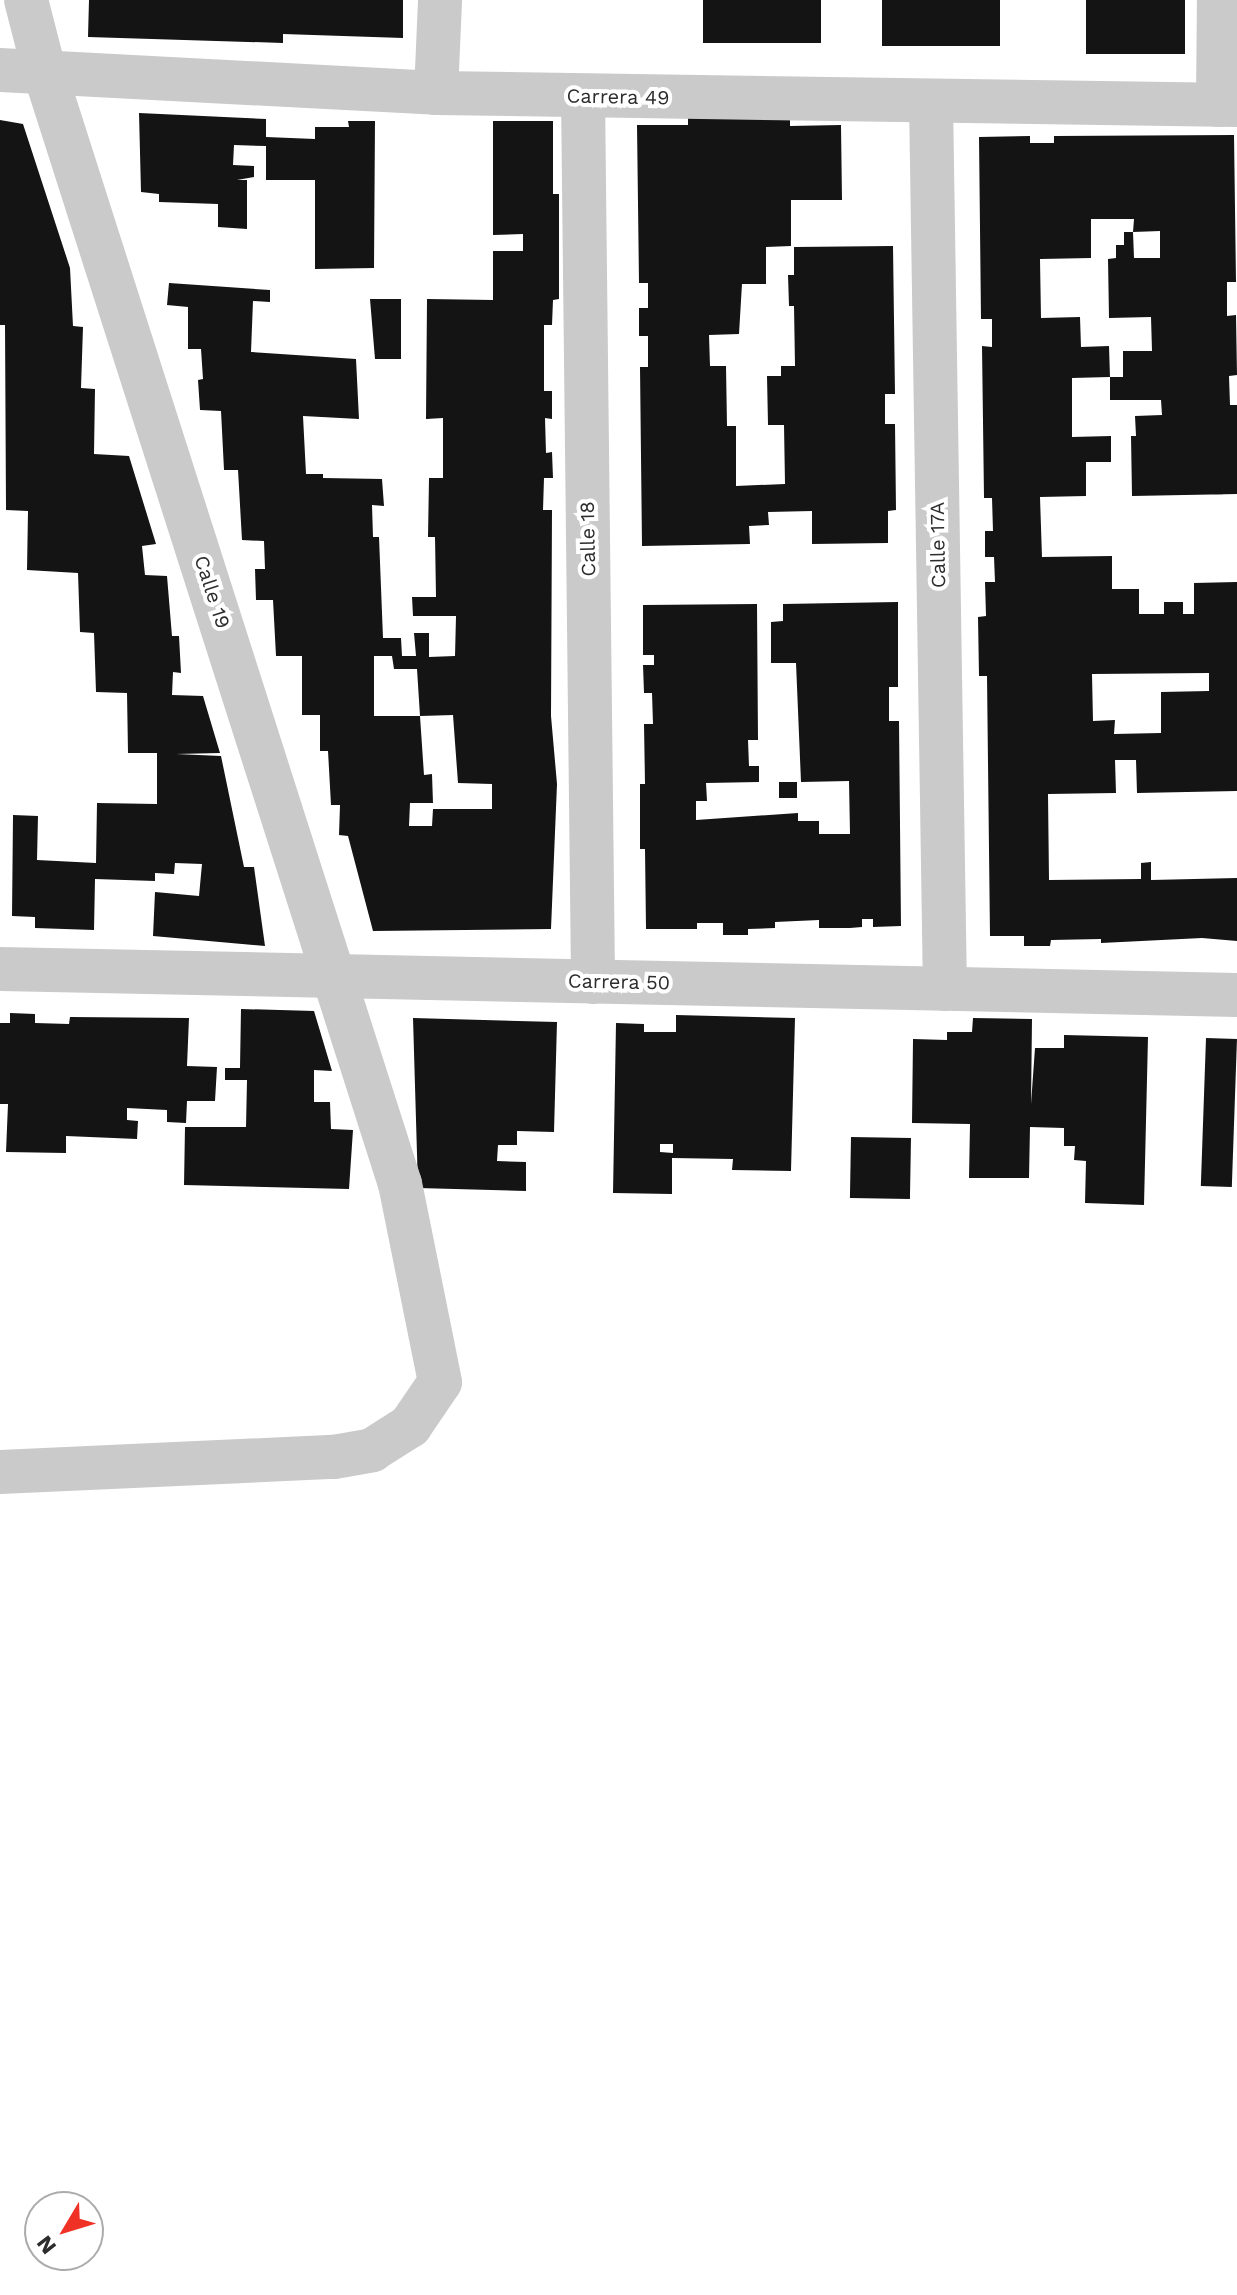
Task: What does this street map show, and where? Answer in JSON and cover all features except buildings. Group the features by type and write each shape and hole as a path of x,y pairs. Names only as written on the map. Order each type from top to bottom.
{"street":[{"name":"Calle 19","path":"0,1472 334,1457 372,1450 410,1426 440,1382 400,1184 44,70 26,0"},
{"path":"436,93 440,0"},
{"path":"1219,0 1227,105"},
{"name":"Carrera 49","path":"0,70 436,93 1227,105"},
{"name":"Calle 18","path":"583,96 593,982"},
{"name":"Calle 17A","path":"931,101 945,989"},
{"name":"Carrera 50","path":"0,969 1237,995"}]}
